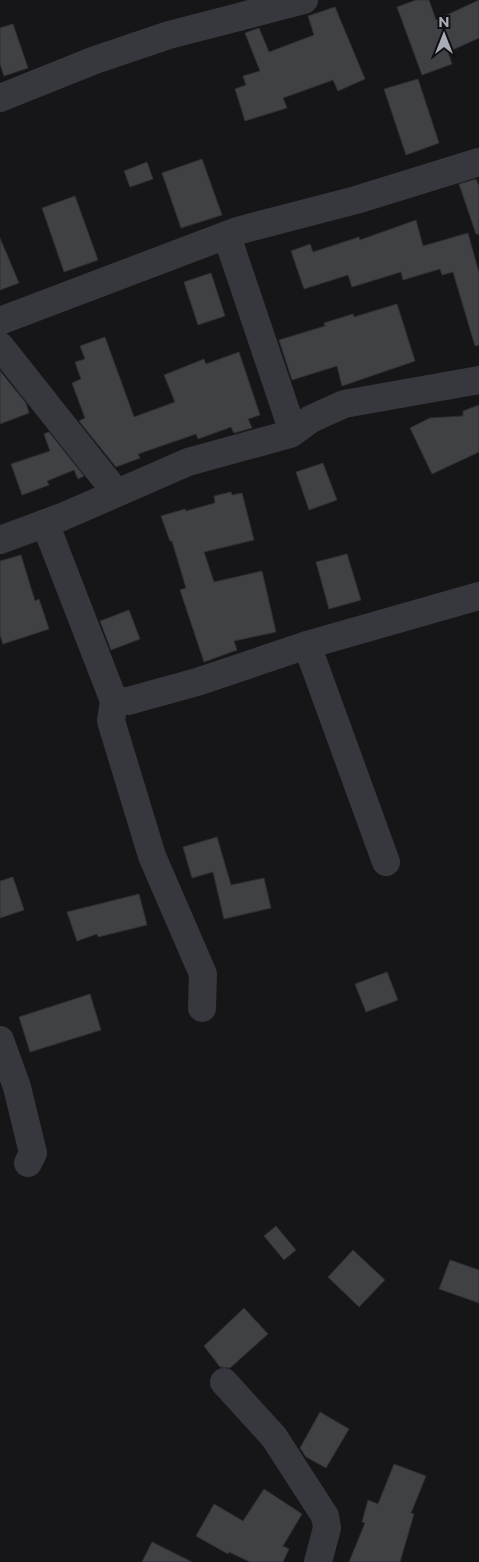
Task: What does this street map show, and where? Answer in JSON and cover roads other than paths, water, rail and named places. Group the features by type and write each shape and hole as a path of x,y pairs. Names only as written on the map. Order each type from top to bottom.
{"street":[{"path":"0,98 95,60 169,35 304,0"},
{"path":"0,321 227,236 356,200 479,162"},
{"path":"227,236 293,432"},
{"path":"0,346 115,491"},
{"path":"0,350 115,491"},
{"path":"0,540 45,523 188,462 293,432 311,418 344,404 479,380"},
{"path":"0,536 115,491"},
{"path":"45,523 114,701 111,721 152,856 203,974 202,1008"},
{"path":"114,701 128,701 197,682 307,646 479,596"},
{"path":"307,646 386,862"},
{"path":"0,1040 17,1087 33,1153 28,1163"},
{"path":"224,1382 274,1437 325,1516 327,1528 318,1562"}]}
